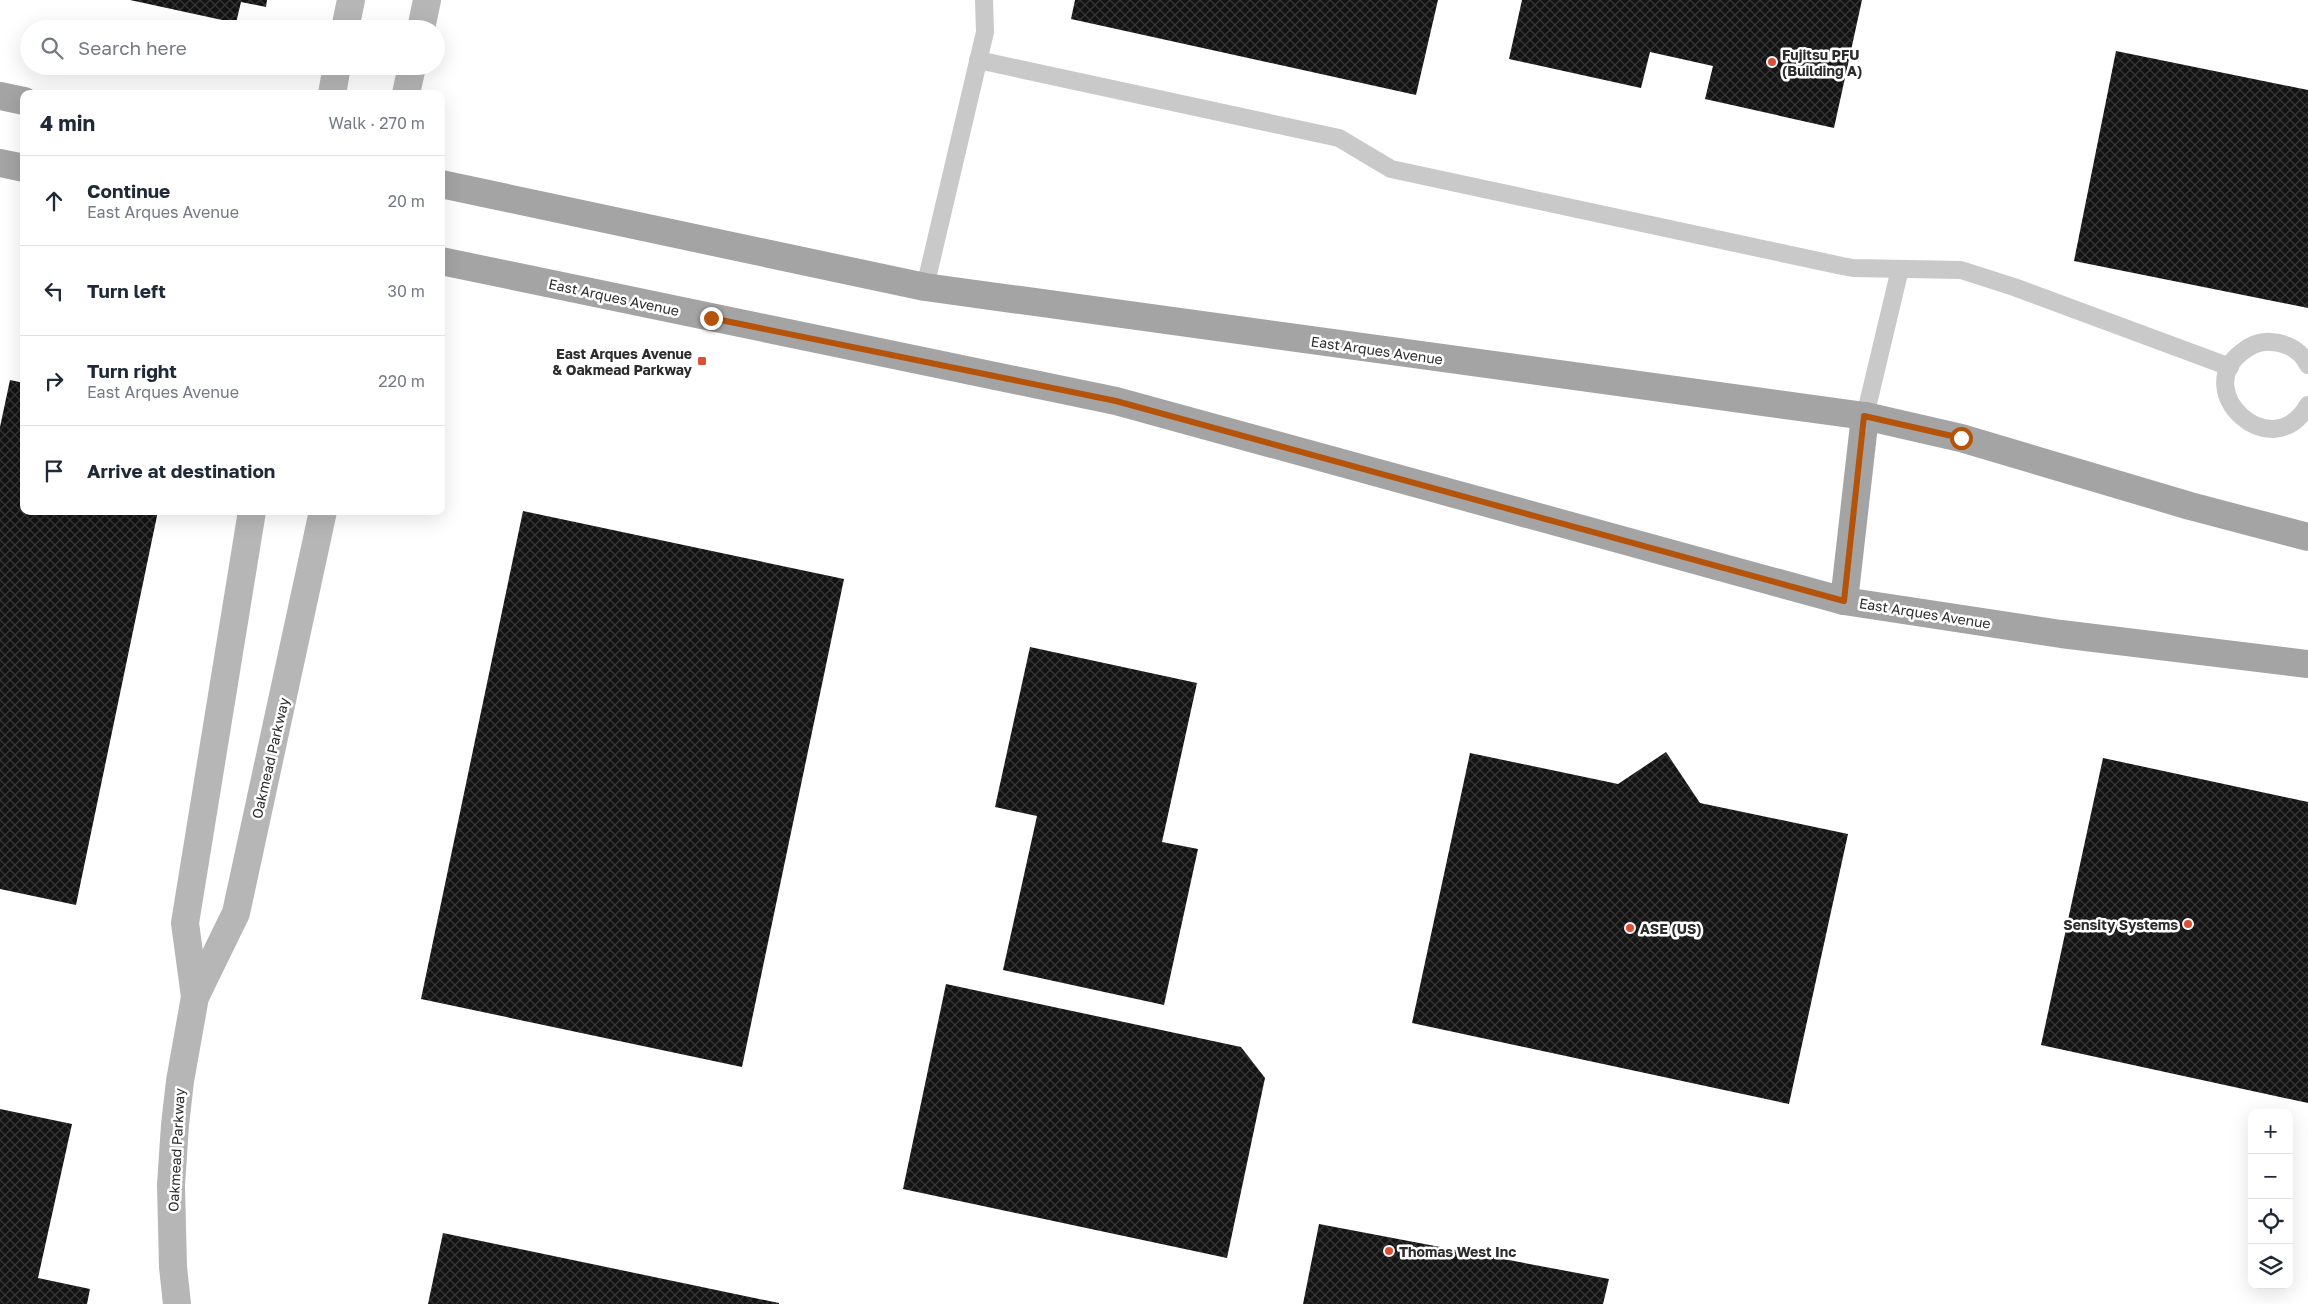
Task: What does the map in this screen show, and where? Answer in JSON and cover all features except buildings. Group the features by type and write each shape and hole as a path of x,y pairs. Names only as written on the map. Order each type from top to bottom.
{"main road":[{"path":"347,20 350,0"},
{"path":"422,20 427,0"},
{"path":"333,90 335,75"},
{"path":"407,90 410,75"},
{"path":"0,96 20,99"},
{"path":"0,163 20,167"},
{"name":"East Arques Avenue","path":"445,185 925,287 1864,416 1961,438 2190,506 2308,537"},
{"name":"East Arques Avenue","path":"445,262 1116,401 1844,601 2061,634 2308,664"},
{"path":"1844,601 1864,416"},
{"name":"Oakmead Parkway","path":"195,997 185,923 251,515"},
{"name":"Oakmead Parkway","path":"177,1304 173,1267 171,1185 180,1081 195,997 236,913 322,515"}],"lane":[{"path":"925,287 985,32 984,0"},
{"path":"978,60 1339,138 1390,169 1847,267 1961,270 2014,287 2230,367"},
{"path":"1864,416 1900,269"},
{"path":"2308,365 2305,359 2294,349 2280,343 2265,341 2250,346 2238,355 2230,367 2226,380 2227,394 2232,407 2241,418 2253,425 2266,428 2280,427 2292,422 2303,413 2308,405"}],"place":[{"name":"Fujitsu PFU (Building A)","path":"1772,62"},
{"name":"East Arques Avenue & Oakmead Parkway","path":"702,361"},
{"name":"Sensity Systems","path":"2188,924"},
{"name":"ASE (US)","path":"1630,928"},
{"name":"Thomas West Inc","path":"1389,1251"}],"route":[{"path":"711,318 1116,401 1844,601 1864,416 1961,438"}]}
